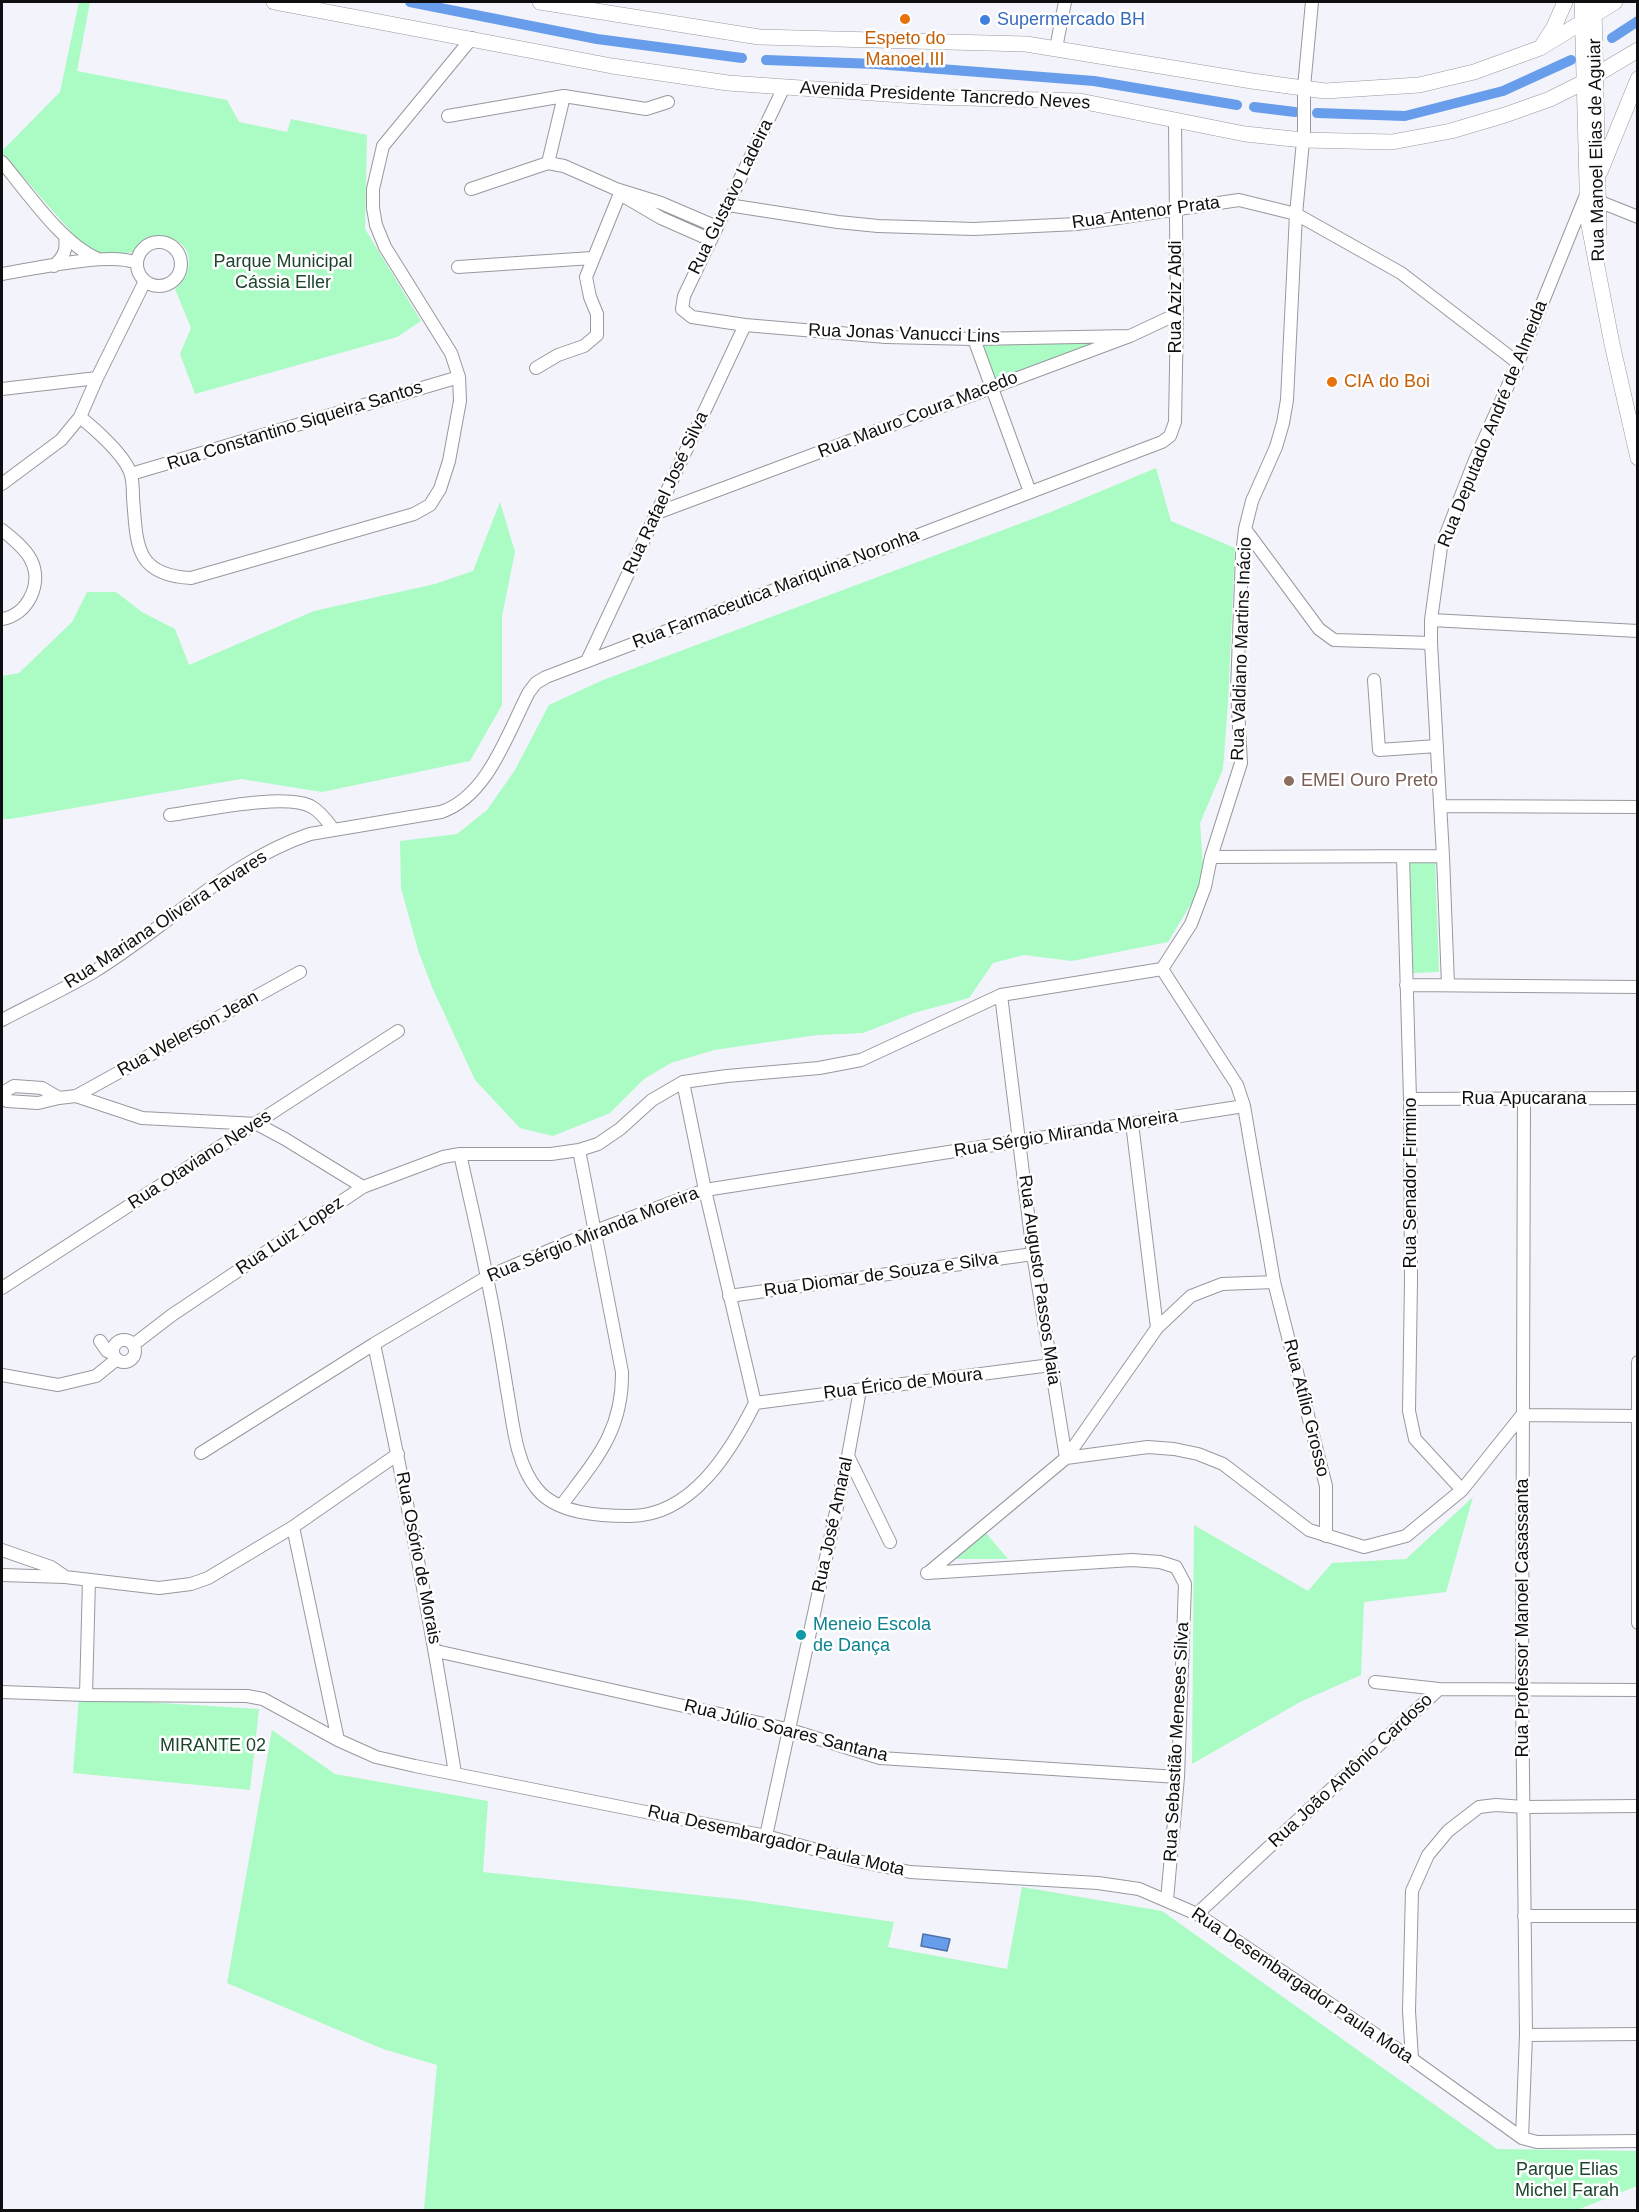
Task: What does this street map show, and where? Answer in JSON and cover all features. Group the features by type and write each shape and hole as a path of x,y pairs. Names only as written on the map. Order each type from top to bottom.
{"main road":[{"name":"Avenida Presidente Tancredo Neves","path":"274,2 612,66 728,83 931,97 1080,101 1175,122 1245,134 1303,133 1392,142 1451,131 1505,115 1590,79 1638,50"},
{"path":"540,2 759,37 1026,44 1240,79 1303,94 1325,90 1419,85 1474,72 1540,48 1590,13 1615,2"},
{"path":"1540,48 1554,27 1565,2"},
{"name":"Rua Manoel Elias de Aguiar","path":"1582,2 1590,13 1590,79 1597,177 1588,220 1600,286 1631,406 1638,458"},
{"name":"Rua Manoel Elias de Aguiar","path":"1590,79 1585,114 1592,198"},
{"path":"1597,177 1638,80"},
{"path":"1565,91 1576,96 1585,114"}],"street":[{"path":"1056,48 1065,2"},
{"name":"Rua Valdiano Martins Inácio","path":"1162,969 1191,924 1205,887 1211,856 1240,763 1237,691 1242,555 1252,501 1276,447 1287,400 1296,214 1303,133 1303,94 1312,2"},
{"path":"80,417 95,429 122,459 131,474 137,544 144,558 154,568 177,577 191,578 414,514 430,505 440,489 449,461 460,401 459,377 451,353 385,247 376,225 373,189 383,146 472,38"},
{"name":"Rua Gustavo Ladeira","path":"682,309 684,296 784,87"},
{"path":"548,163 564,96"},
{"path":"448,116 564,96 646,109 668,102"},
{"name":"Rua Aziz Abdi","path":"1170,436 1175,422 1177,314 1175,122"},
{"path":"2,162 65,236 87,255 98,259"},
{"path":"471,189 548,163 564,166 619,191 661,218 711,240"},
{"path":"619,191 661,203 717,227"},
{"path":"536,368 558,355 584,346 597,335 597,314 590,297 586,277 619,191"},
{"path":"1592,198 1638,217"},
{"name":"Rua Deputado André de Almeida","path":"1448,985 1431,643 1431,620 1441,547 1475,460 1592,198"},
{"name":"Rua Antenor Prata","path":"728,205 868,225 974,229 1077,224 1239,200 1296,214 1401,273 1518,363"},
{"path":"54,266 64,256 65,236"},
{"path":"153,243 161,243 170,245 176,252 180,260 180,269 170,283 161,286 153,285 145,281 139,273 137,263 139,254 145,247 153,243"},
{"path":"2,274 98,259 122,258 137,263"},
{"path":"458,267 592,258"},
{"path":"2,484 61,440 80,417 145,281"},
{"name":"Rua Jonas Vanucci Lins","path":"682,309 692,317 886,337 974,339 1130,336"},
{"name":"Rua Mauro Coura Macedo","path":"657,513 1130,336 1177,314"},
{"name":"Rua Rafael José Silva","path":"587,661 746,324"},
{"path":"974,339 1030,492"},
{"name":"Rua Constantino Siqueira Santos","path":"131,474 459,377"},
{"path":"2,389 97,378"},
{"name":"Rua Farmaceutica Mariquina Noronha","path":"441,812 466,800 486,777 528,692 536,683 587,661 1162,442 1170,436"},
{"path":"1245,529 1319,629 1334,640 1431,643"},
{"path":"2,530 30,558 35,582 33,593 24,607 6,619 2,619"},
{"path":"1431,620 1638,631"},
{"path":"1374,680 1379,750 1437,746"},
{"path":"170,815 273,800 292,800 311,806 324,816 334,830"},
{"path":"1440,806 1638,807"},
{"name":"Rua Mariana Oliveira Tavares","path":"2,1020 94,971 245,865 291,841 310,834 441,812"},
{"path":"1211,856 1443,856"},
{"name":"Rua Senador Firmino","path":"1403,857 1410,1099 1409,1411 1415,1439 1461,1490"},
{"path":"460,1154 487,1277 514,1431 523,1464 537,1490 561,1506 588,1512 636,1516 669,1506 702,1482 724,1457 755,1403 705,1190 683,1082 819,1068 861,1060 1001,995 1162,969"},
{"name":"Rua Atílio Grosso","path":"1162,969 1237,1085 1244,1106 1274,1282 1326,1486 1326,1536"},
{"name":"Rua Welerson Jean","path":"76,1096 300,972"},
{"path":"1406,985 1638,987"},
{"name":"Rua Augusto Passos Maia","path":"1001,995 1033,1254 1066,1458"},
{"name":"Rua Otaviano Neves","path":"2,1288 398,1031"},
{"name":"Rua Luiz Lopez","path":"115,1357 113,1347 117,1342 127,1340 133,1345 172,1315 363,1187 443,1157 460,1154 551,1154 579,1150 598,1144 620,1129 652,1100 683,1082"},
{"path":"59,1098 76,1096 142,1118 257,1124 363,1187"},
{"name":"Rua Apucarana","path":"1410,1099 1638,1098"},
{"name":"Rua Professor Manoel Casassanta","path":"1522,2138 1526,2035 1522,1689 1524,1099"},
{"name":"Rua Sérgio Miranda Moreira","path":"201,1453 374,1344 487,1277 596,1231 705,1190 1244,1106"},
{"path":"1132,1123 1157,1328"},
{"path":"561,1506 613,1431 620,1406 621,1372 579,1150"},
{"name":"Rua Diomar de Souza e Silva","path":"729,1296 1033,1254"},
{"path":"1066,1458 1157,1328 1191,1296 1222,1284 1274,1282"},
{"path":"2,1375 58,1385 96,1376 115,1357 100,1341"},
{"name":"Rua Osório de Morais","path":"374,1344 436,1651 455,1773"},
{"path":"1638,1362 1638,1623"},
{"name":"Rua Érico de Moura","path":"755,1403 1051,1365"},
{"name":"Rua José Amaral","path":"766,1836 787,1729 848,1456 860,1390"},
{"path":"1066,1458 1148,1447 1198,1454 1223,1464 1309,1530 1364,1547 1406,1536 1461,1490 1522,1416 1637,1416"},
{"path":"2,1575 65,1577 159,1588 191,1584 208,1578 293,1527 398,1454"},
{"path":"848,1456 890,1542"},
{"name":"Rua Sebastião Meneses Silva","path":"1066,1458 927,1573 1132,1560 1160,1562 1176,1567 1185,1584 1178,1777 1167,1900"},
{"path":"293,1527 338,1740"},
{"path":"2,1550 51,1567 65,1577"},
{"path":"86,1695 89,1580"},
{"name":"Rua Júlio Soares Santana","path":"436,1651 787,1729 880,1758 1178,1777"},
{"path":"1375,1682 1439,1689"},
{"name":"Rua João Antônio Cardoso","path":"1197,1914 1439,1689 1638,1690"},
{"name":"Rua Desembargador Paula Mota","path":"2,1692 255,1697 376,1757 766,1836 853,1860 910,1872 1098,1883 1139,1889 1197,1914 1412,2059 1522,2138 1537,2142 1638,2141"},
{"path":"1412,2059 1409,2011 1412,1891 1428,1855 1448,1831 1479,1807 1496,1805 1524,1807 1638,1806"},
{"path":"1524,1916 1638,1916"},
{"path":"1526,2035 1638,2034"}],"green space":[{"name":"Parque Municipal Cássia Eller","path":"79,2 90,2 77,71 227,100 239,122 287,132 291,119 367,135 365,229 421,321 397,337 195,394 180,354 191,328 175,289 182,282 189,266 187,251 175,240 165,238 157,238 138,250 108,256 100,256 87,250 2,153 60,92"},
{"path":"1130,336 993,387 974,339"},
{"path":"1156,468 1171,521 1235,548 1223,769 1200,823 1204,882 1168,942 1072,961 1024,955 993,963 969,998 914,1013 863,1033 817,1035 714,1050 671,1063 644,1079 610,1113 553,1136 520,1128 475,1080 432,987 418,950 401,888 400,841 457,834 487,810 515,770 549,705 603,680 1051,512"},
{"path":"500,502 515,552 502,616 502,705 470,761 322,792 241,779 2,819 2,676 19,673 72,622 87,592 116,592 142,612 175,629 189,665 314,611 435,584 473,571"},
{"path":"1435,859 1439,972 1413,973 1410,860"},
{"path":"1473,1497 1446,1592 1364,1602 1361,1675 1300,1702 1192,1764 1194,1525 1308,1591 1332,1563 1406,1559"},
{"path":"985,1532 1008,1559 951,1559"},
{"name":"MIRANTE 02","path":"79,1698 259,1709 250,1790 73,1773"},
{"name":"Parque Elias Michel Farah","path":"272,1730 335,1774 488,1801 483,1872 744,1900 894,1922 888,1947 1007,1969 1022,1887 1162,1911 1497,2149 1637,2151 1637,2186 1577,2210 424,2210 437,2065 383,2049 227,1983"}],"water":[{"path":"923,1934 950,1939 947,1951 921,1946"}],"waterway":[{"path":"410,2 597,39 742,58"},
{"path":"1612,38 1638,21"},
{"path":"766,60 876,64 1094,81 1237,105"},
{"path":"1317,113 1405,116 1503,91 1571,60"},
{"path":"1254,107 1295,112"}],"place":[{"name":"Espeto do Manoel III","path":"905,19"},
{"name":"Supermercado BH","path":"985,20"},
{"name":"CIA do Boi","path":"1332,382"},
{"name":"EMEI Ouro Preto","path":"1289,781"},
{"name":"Meneio Escola de Dança","path":"801,1635"}]}
